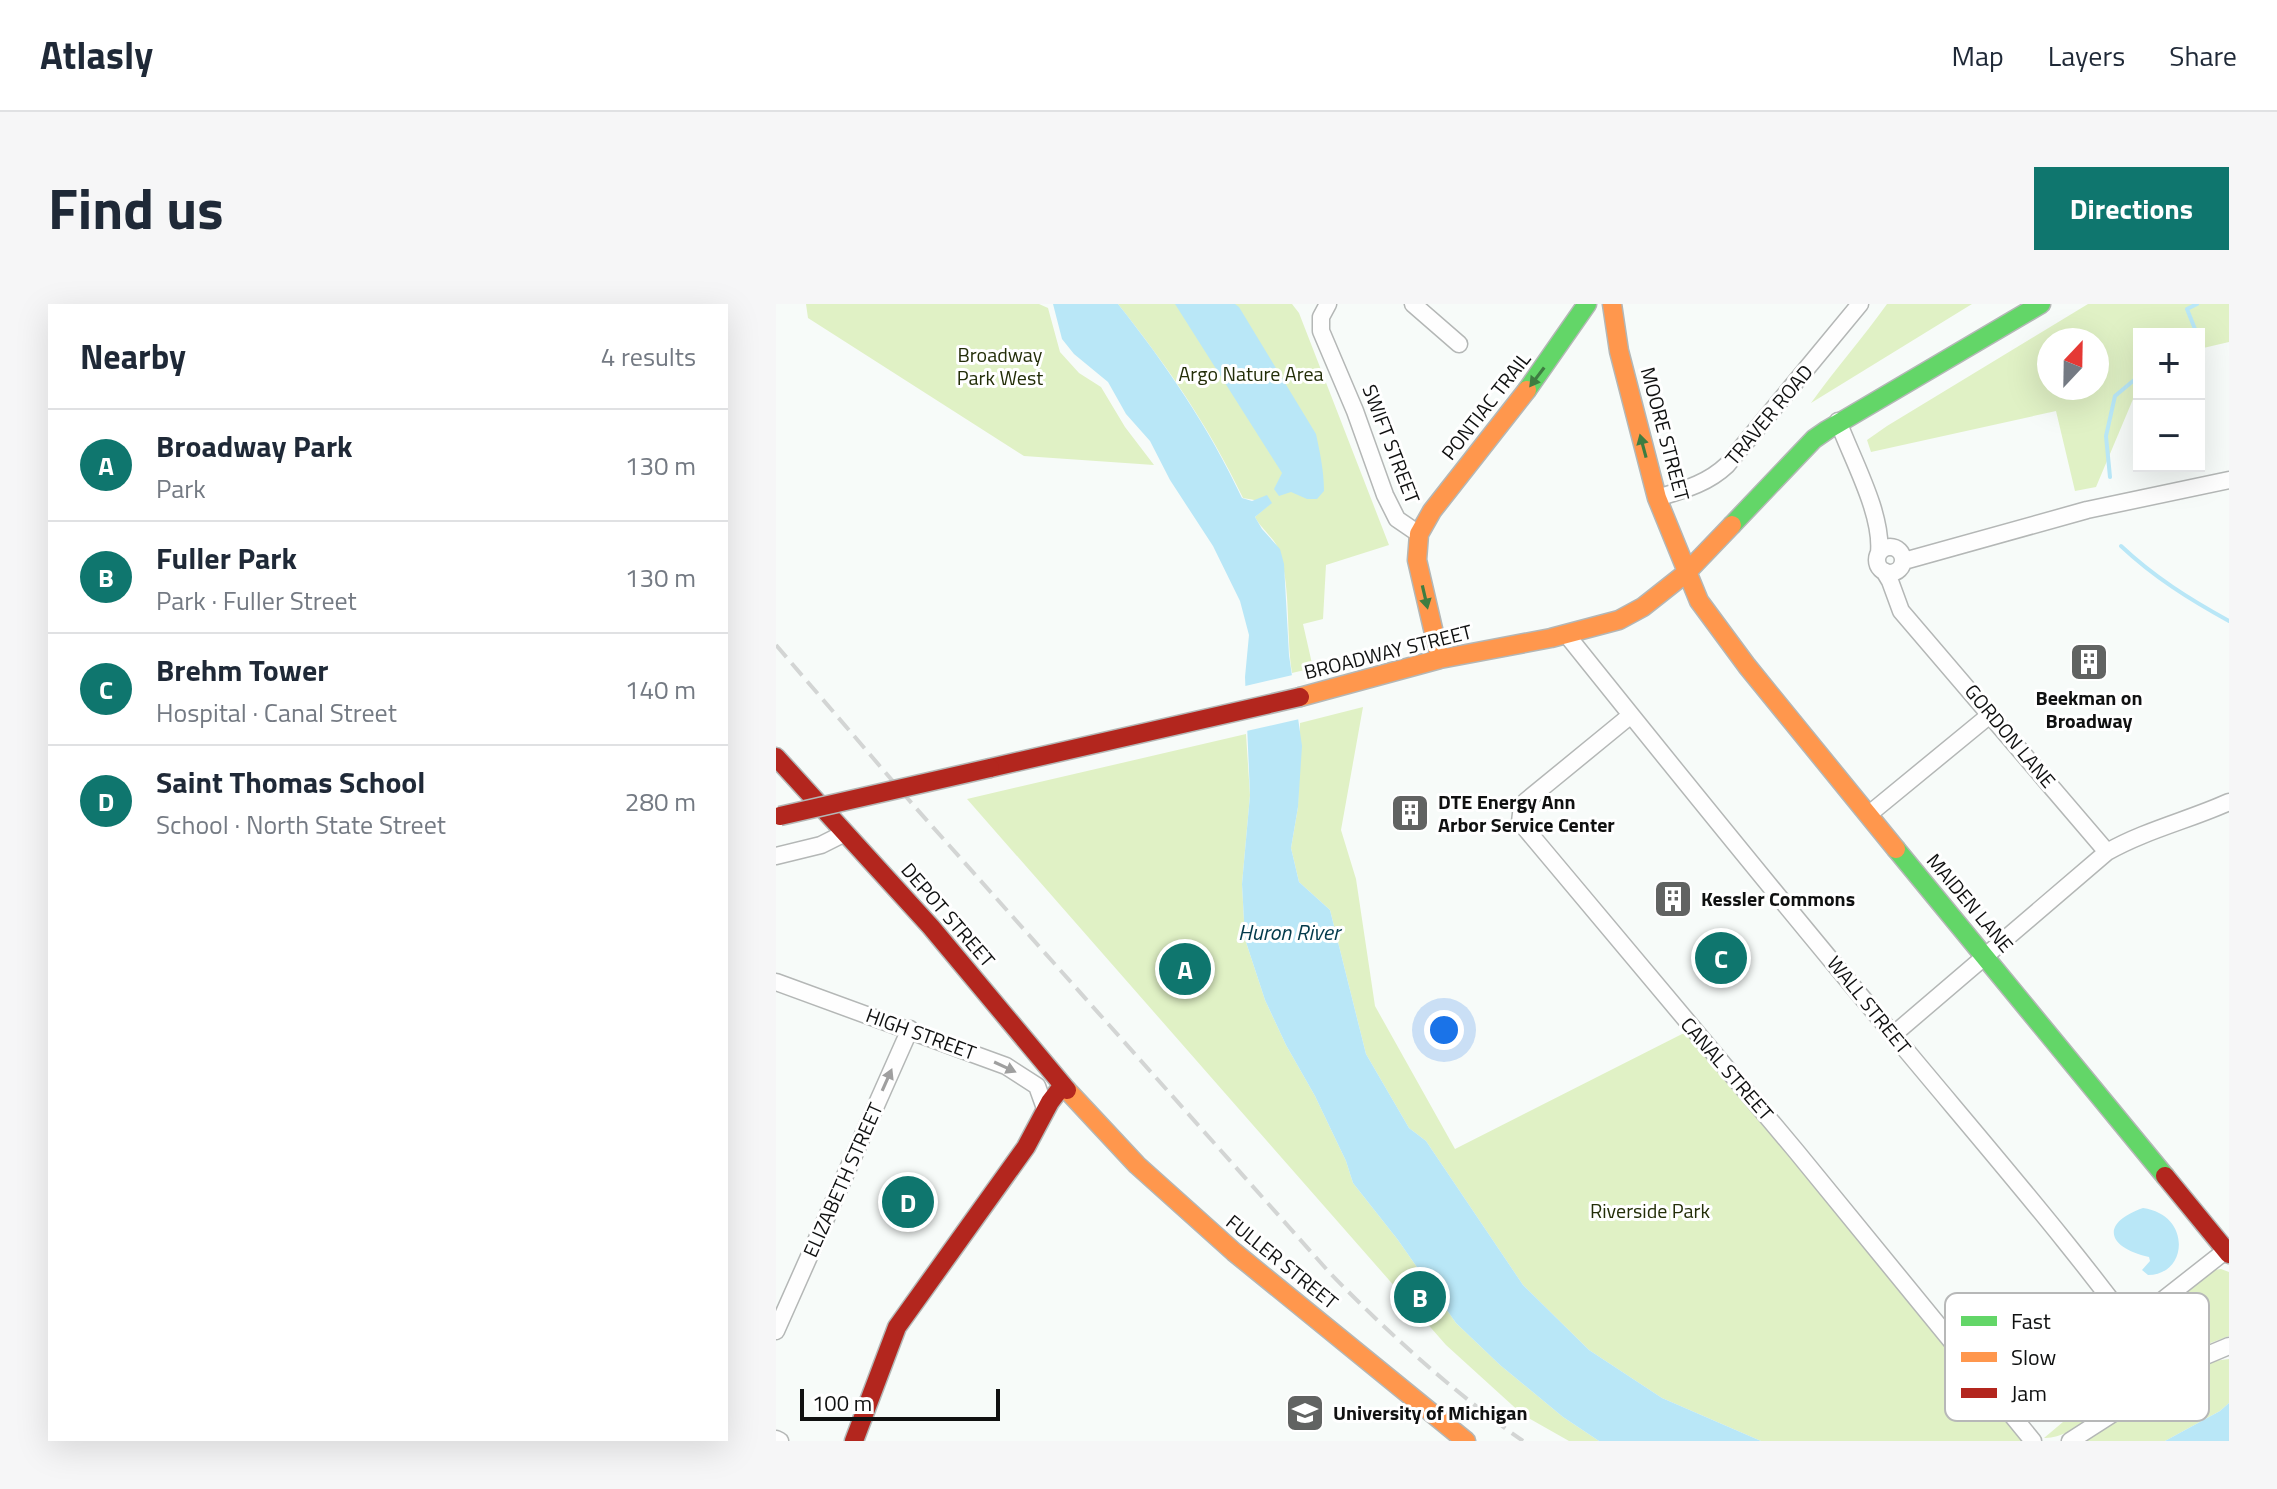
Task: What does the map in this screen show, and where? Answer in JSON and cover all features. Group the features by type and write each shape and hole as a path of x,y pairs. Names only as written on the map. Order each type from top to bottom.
{"main road":[{"name":"MOORE STREET","path":"1612,304 1619,351 1657,498 1686,573"},
{"name":"BROADWAY STREET","path":"777,816 1317,693 1440,659 1619,620 1643,607 1686,573 1814,439 1838,421 1922,376 1983,336 2041,304"},
{"path":"1584,309 1600,315 1606,323 1613,346 1619,351"},
{"name":"PONTIAC TRAIL","path":"1419,534 1432,511 1540,373 1584,309"},
{"path":"1419,534 1417,560 1440,659"},
{"name":"MAIDEN LANE","path":"1686,573 1699,601 1718,628 2228,1251"},
{"name":"DEPOT STREET","path":"776,757 931,927 1063,1085 1064,1113"},
{"path":"862,1439 902,1318 1026,1147 1064,1113 1063,1085"},
{"name":"FULLER STREET","path":"1064,1113 1466,1441"}],"street":[{"name":"SWIFT STREET","path":"1328,304 1321,317 1321,331 1355,411 1385,495 1397,519 1419,534"},
{"path":"1413,304 1459,344"},
{"name":"TRAVER ROAD","path":"1657,498 1716,476 1860,304"},
{"path":"1838,421 1874,514 1880,542 1894,559 1945,541 1968,542 2087,510 2229,480"},
{"name":"GORDON LANE","path":"1894,559 1890,581 1901,611 2107,852"},
{"name":"WALL STREET","path":"1566,634 1893,1035 2052,1223 2106,1293"},
{"path":"1868,815 1991,714"},
{"name":"CANAL STREET","path":"1631,715 1526,801 1522,806 1520,822 1945,1333"},
{"path":"1893,1035 2107,852 2135,836 2193,818 2229,802"},
{"path":"776,856 821,845 845,833"},
{"name":"HIGH STREET","path":"776,982 1006,1066 1028,1079 1064,1113"},
{"name":"ELIZABETH STREET","path":"776,1331 910,1029"},
{"path":"2173,1293 2228,1251"},
{"path":"2209,1354 2229,1346"},
{"name":"CANAL STREET","path":"2017,1421 2033,1441"},
{"path":"2070,1441 2102,1421"}],"green space":[{"name":"Broadway Park West","path":"806,304 1039,304 1048,308 1060,352 1079,373 1101,387 1125,427 1154,465 1024,456 808,318"},
{"name":"Argo Nature Area","path":"1118,304 1292,304 1299,313 1389,545 1326,565 1323,619 1303,624 1313,668 1292,673 1286,583 1280,553 1255,517 1271,503 1243,498 1186,397"},
{"path":"1887,304 1972,304 1811,403 1868,329"},
{"path":"2088,304 2229,304 2229,342 2205,348 2205,328 2133,328 2133,399 2096,487 2075,491 2056,411 1871,452 1867,440 2037,335 2037,400 2109,400 2109,328 2048,328"},
{"name":"Riverside Park","path":"1363,707 1341,830 1356,879 1375,1006 1455,1149 1686,1032 1945,1345 1945,1421 2007,1421 2024,1441 1761,1441 1662,1398 1589,1350 1523,1285 1426,1141 1409,1128 1366,1054 1330,910 1299,882 1291,848 1298,807 1300,723"},
{"path":"1246,734 1250,795 1242,884 1245,939 1265,1000 1315,1096 1353,1183 1398,1240 1456,1323 1500,1365 1563,1417 1599,1441 1569,1441 1523,1415 1446,1345 967,799"},
{"path":"2214,1270 2229,1272 2229,1336 2209,1344 2209,1293 2187,1293"},
{"path":"2229,1359 2229,1403 2209,1417 2209,1362"},
{"path":"2064,1421 2089,1421 2055,1437 2044,1438"},
{"path":"2106,1421 2202,1421 2165,1441 2072,1441"}],"water":[{"name":"Huron River","path":"1053,304 1118,304 1186,397 1242,498 1252,501 1267,495 1272,503 1255,517 1280,549 1284,564 1289,655 1302,746 1298,807 1291,848 1299,882 1330,910 1366,1054 1409,1128 1426,1141 1523,1285 1589,1350 1662,1398 1761,1441 1599,1441 1563,1417 1500,1365 1456,1323 1398,1240 1353,1183 1315,1096 1265,1000 1245,939 1242,884 1250,795 1245,677 1249,635 1240,601 1213,546 1170,480 1150,441 1126,414 1108,382 1074,354 1062,339"},
{"path":"1175,304 1235,304 1239,307 1316,434 1324,491 1317,499 1307,499 1291,492 1279,496 1274,489 1282,473"},
{"path":"2143,1208 2159,1213 2170,1221 2177,1232 2179,1244 2171,1266 2148,1275 2142,1270 2150,1261 2149,1257 2125,1248 2114,1235 2119,1221"},
{"path":"2229,1403 2229,1441 2165,1441 2202,1421 2209,1421 2209,1417"}],"pier":[{"path":"1297,674 1304,718 1242,732 1241,687"}],"waterway":[{"path":"2195,328 2187,309 2197,304"},
{"path":"2110,477 2106,436 2115,396 2133,381"},
{"path":"2121,546 2172,587 2229,621"}],"railway":[{"path":"776,645 915,807 1329,1272 1422,1361 1523,1441"}],"traffic: fast":[{"path":"1527,390 1587,304"},
{"path":"1732,525 1814,439 2041,304"},
{"path":"1896,849 2165,1176"}],"traffic: slow":[{"path":"1612,304 1619,351 1657,498 1699,601 1747,666 1896,849"},
{"path":"1440,659 1417,560 1419,534 1432,511 1527,390"},
{"path":"1300,697 1440,659 1551,638 1619,620 1643,607 1686,573 1732,525"},
{"path":"1067,1090 1137,1165 1234,1252 1466,1441"}],"traffic: jam":[{"path":"990,768 1300,697"},
{"path":"776,757 931,927 1067,1090"},
{"path":"780,816 990,768"},
{"path":"854,1441 897,1327 1026,1147 1050,1102 1063,1085"},
{"path":"2165,1176 2229,1254"}],"place":[{"name":"Beekman on Broadway","path":"2089,662"},
{"name":"DTE Energy Ann Arbor Service Center","path":"1410,813"},
{"name":"Kessler Commons","path":"1673,899"},
{"name":"Brehm Tower","path":"1721,958"},
{"name":"Broadway Park","path":"1185,969"},
{"name":"Saint Thomas School","path":"908,1202"},
{"name":"Fuller Park","path":"1420,1297"},
{"name":"University of Michigan","path":"1305,1413"}]}
